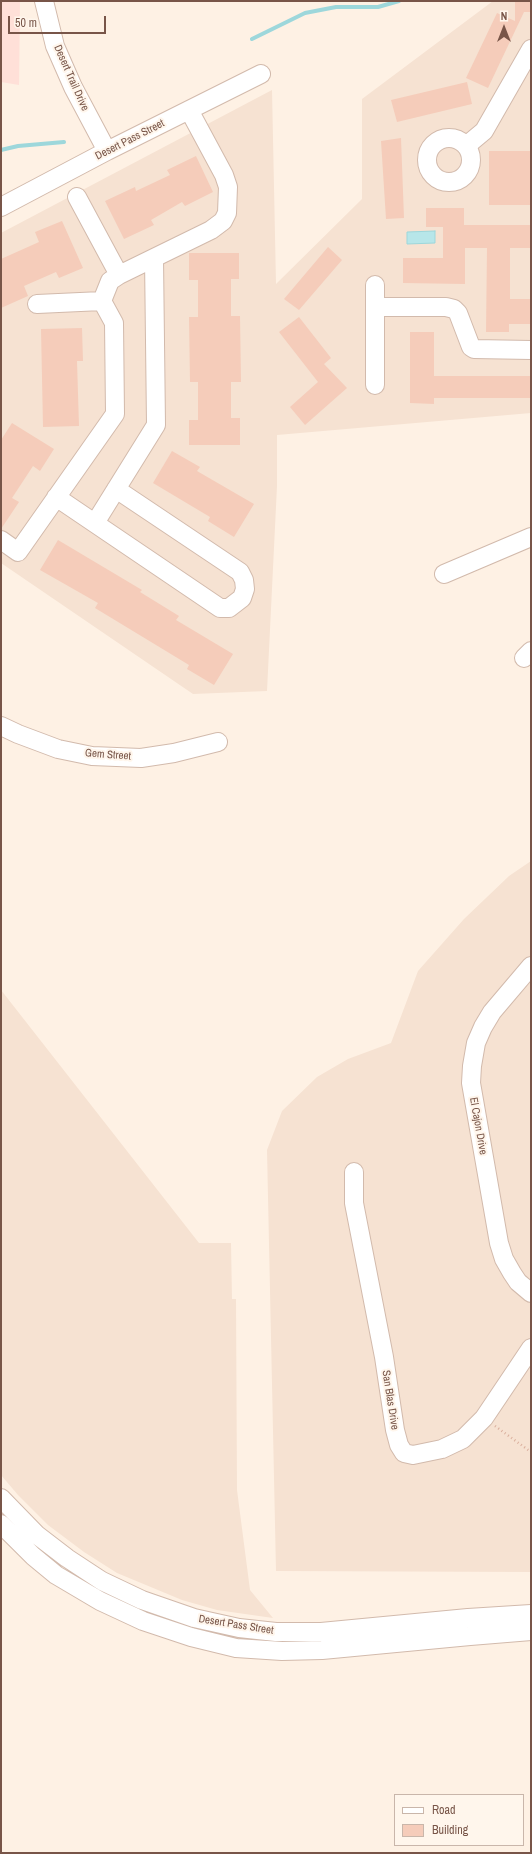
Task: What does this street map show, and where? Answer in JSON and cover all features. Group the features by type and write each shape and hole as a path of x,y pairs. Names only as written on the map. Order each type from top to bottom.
{"street":[{"name":"Desert Trail Drive","path":"44,1 55,46 72,87 107,151"},
{"path":"466,146 484,130 531,49"},
{"name":"Desert Pass Street","path":"1,207 107,151 261,74"},
{"path":"102,301 110,281 119,275 212,230 223,221 227,213 228,188 224,175 189,110"},
{"path":"77,197 119,275"},
{"path":"95,523 156,425 154,258"},
{"path":"374,385 375,285"},
{"path":"37,304 102,301"},
{"path":"1,540 18,552 115,414 114,323 102,301"},
{"path":"375,307 446,307 454,309 458,313 471,347 474,349 531,350"},
{"path":"56,497 220,608 229,608 242,598 245,584 240,572 116,489"},
{"path":"444,574 531,537"},
{"name":"Gem Street","path":"1,726 58,749 92,756 141,758 174,753 218,742"},
{"name":"El Cajon Drive","path":"531,966 492,1012 483,1027 476,1043 471,1083 499,1243 504,1259 512,1273 518,1282 531,1293"},
{"name":"San Blas Drive","path":"354,1172 354,1203 384,1357 395,1430 401,1449 408,1455 413,1455 442,1449 463,1439 484,1418 531,1348"},
{"name":"Desert Pass Street","path":"1,1498 37,1535 67,1558 102,1581 142,1600 194,1618 239,1628 276,1632 321,1632 468,1618 531,1614"},
{"name":"Desert Pass Street","path":"1,1524 33,1556 56,1575 100,1602 143,1621 191,1638 236,1648 282,1651 322,1650 531,1631"},
{"path":"56,1575 67,1558"},
{"path":"468,1618 470,1636"}],"path":[{"path":"484,1418 531,1452"}],"shaded area":[{"path":"1,1 20,1 19,85 1,82"},
{"path":"493,1 531,1 531,413 277,435 277,486 267,691 193,694 1,563 1,233 272,90 276,284 362,199 362,99"},
{"path":"531,861 531,1572 276,1571 267,1150 282,1111 317,1077 348,1059 391,1043 418,971 464,919 509,876"},
{"path":"1,990 199,1243 231,1243 232,1299 236,1299 237,1490 250,1590 273,1618 217,1610 182,1600 117,1573 84,1552 48,1525 18,1495 1,1475"}],"water":[{"path":"435,231 435,243 407,244 407,232"}],"building":[{"path":"515,1 531,1 531,12 524,12 488,88 466,78 497,13 515,21"},
{"path":"467,82 472,104 397,122 391,100"},
{"path":"401,138 404,218 386,219 381,141"},
{"path":"489,151 531,151 531,205 489,205"},
{"path":"196,156 213,192 185,206 182,202 151,220 154,225 124,239 105,201 135,187 136,191 170,175 167,170"},
{"path":"426,208 464,208 464,225 531,225 531,248 510,248 510,299 531,299 531,324 509,324 509,332 486,332 487,248 465,248 465,284 403,283 403,258 443,258 443,227 426,227"},
{"path":"62,221 83,268 59,278 56,272 24,286 28,296 1,308 1,259 39,242 35,232"},
{"path":"328,247 342,260 299,310 284,299"},
{"path":"189,253 239,253 239,279 231,279 231,316 240,316 241,382 231,382 231,418 240,418 240,445 189,445 189,420 198,420 198,382 190,382 189,317 198,317 198,280 189,280"},
{"path":"299,317 331,358 324,364 347,388 305,425 290,407 318,382 279,332"},
{"path":"82,328 83,361 77,361 79,426 43,427 41,329"},
{"path":"410,332 434,332 434,376 531,376 531,398 434,398 434,404 410,403"},
{"path":"12,423 54,449 40,471 33,466 12,498 19,502 1,529 1,440"},
{"path":"172,451 200,467 197,471 254,504 234,537 208,521 210,517 153,483"},
{"path":"58,540 142,590 140,592 179,616 176,620 233,654 214,685 187,669 189,665 95,608 98,603 40,570"}],"waterway":[{"path":"252,39 305,13 336,7 378,7 399,1"},
{"path":"1,150 18,146 64,142"}]}
